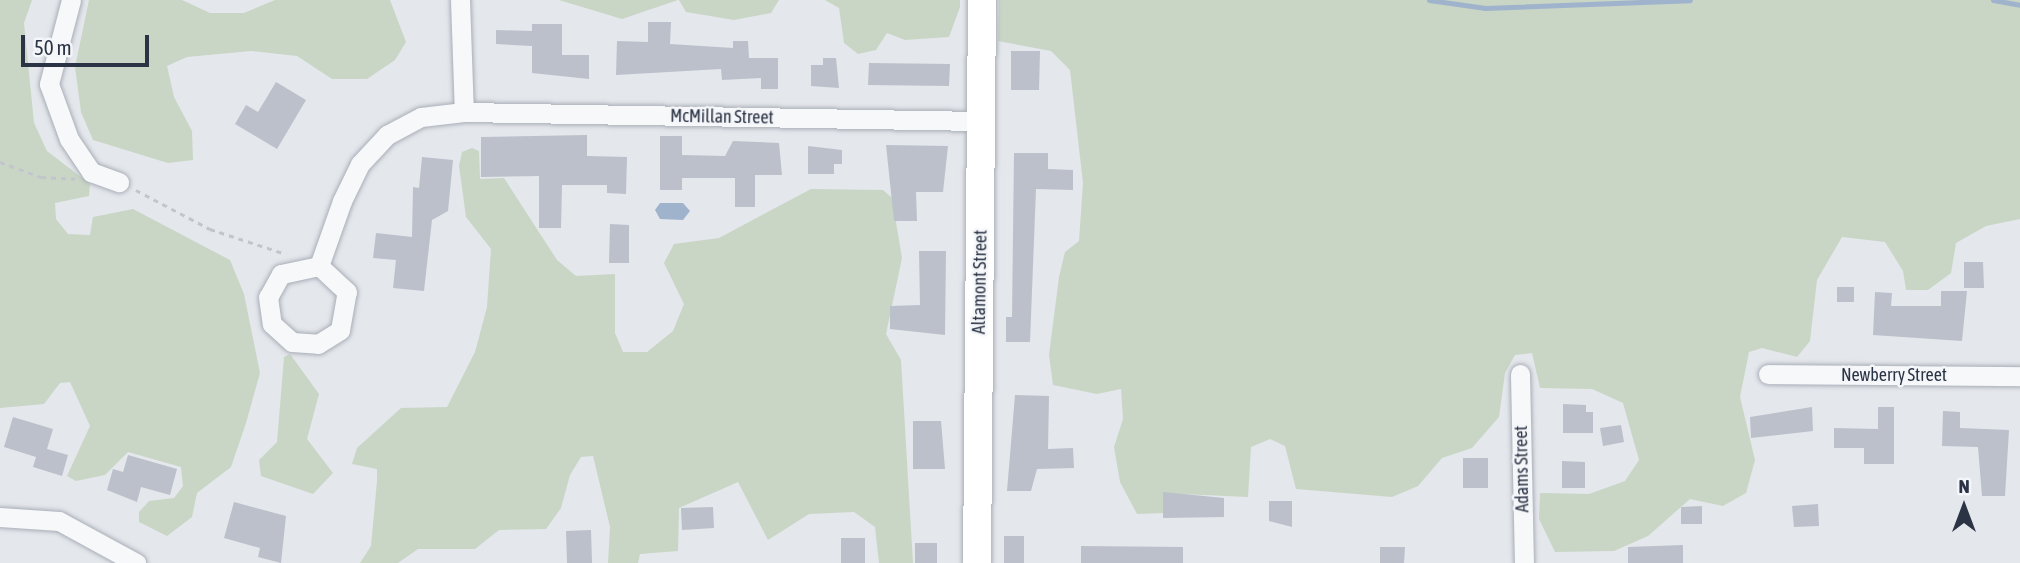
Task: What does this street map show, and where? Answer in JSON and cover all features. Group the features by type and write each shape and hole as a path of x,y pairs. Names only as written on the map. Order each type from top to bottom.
{"street":[{"path":"71,0 50,84 69,139 91,172 119,182"},
{"path":"460,0 464,112"},
{"name":"Altamont Street","path":"977,563 982,0"},
{"name":"McMillan Street","path":"313,265 360,164 387,135 421,117 464,112 981,121"},
{"name":"Adams Street","path":"1520,374 1524,563"},
{"name":"Newberry Street","path":"1768,374 2020,376"},
{"path":"0,517 59,522 136,563"}],"path":[{"path":"0,162 41,177 80,180"},
{"path":"119,182 209,229 313,265"}],"green space":[{"path":"0,0 32,0 24,23 34,123 47,151 90,184 89,196 55,203 56,219 68,234 90,235 93,217 133,209 230,260 244,294 260,373 246,423 231,467 197,493 192,517 167,536 139,522 139,512 149,501 174,498 183,486 181,467 128,452 105,475 76,481 67,476 90,426 70,382 60,383 44,404 0,408"},
{"path":"89,0 182,0 210,13 244,13 275,0 390,0 406,42 395,60 367,79 332,79 297,56 251,51 187,57 167,66 174,97 192,131 193,160 168,163 93,140 81,112 75,67"},
{"path":"559,0 678,0 622,19"},
{"path":"679,0 779,0 771,13 734,20 686,12"},
{"path":"825,0 960,0 960,7 949,37 905,40 887,33 876,50 858,54 844,43 839,8"},
{"path":"999,0 2020,0 2020,219 1986,226 1956,243 1951,273 1928,290 1906,290 1903,271 1885,242 1842,237 1817,280 1810,341 1797,357 1762,348 1749,352 1740,397 1755,460 1746,493 1723,506 1690,499 1648,536 1614,551 1555,552 1539,519 1540,493 1589,494 1625,481 1639,460 1623,403 1592,389 1540,388 1532,353 1515,355 1505,373 1499,417 1472,448 1442,458 1418,486 1392,497 1296,489 1285,446 1270,439 1251,447 1248,497 1181,494 1165,513 1137,514 1120,482 1114,447 1123,419 1121,389 1097,394 1053,385 1049,355 1059,277 1065,252 1079,241 1083,183 1070,70 1051,51 998,41"},
{"path":"472,148 479,151 480,179 504,178 557,260 576,276 615,274 615,333 623,352 647,352 673,331 684,304 664,263 674,244 719,238 811,189 883,190 892,198 902,258 886,334 901,360 913,563 879,563 875,527 854,512 809,514 768,540 738,482 679,508 678,551 640,554 638,563 608,563 610,527 593,456 581,457 570,475 561,508 546,529 499,530 475,549 418,549 398,563 360,563 371,546 377,469 352,464 357,448 401,408 447,407 475,352 487,307 491,249 466,217 459,166 462,152"},
{"path":"290,354 319,394 307,439 333,473 313,494 261,476 259,460 277,442 284,357"}],"water":[{"path":"660,203 683,203 690,211 683,220 660,219 655,210"}],"building":[{"path":"648,22 671,22 670,44 733,48 733,41 748,41 749,58 778,58 778,89 761,89 761,78 722,80 721,69 616,75 617,41 648,42"},
{"path":"532,24 562,24 562,55 589,55 589,79 532,73 532,46 496,44 496,30 532,31"},
{"path":"1011,51 1040,51 1039,90 1011,90"},
{"path":"823,58 836,58 839,88 811,86 811,65 823,65"},
{"path":"869,63 950,64 949,86 868,85"},
{"path":"276,82 306,100 277,149 235,124 246,105 258,112"},
{"path":"587,135 587,156 627,157 626,194 607,193 607,185 562,185 561,228 539,228 539,176 481,177 481,137"},
{"path":"660,136 682,136 682,155 725,156 733,141 779,143 782,175 755,175 755,207 735,207 735,178 682,178 682,190 660,190"},
{"path":"886,145 948,146 943,192 916,192 917,221 894,221"},
{"path":"808,146 842,150 842,164 834,164 834,174 808,174"},
{"path":"1014,153 1048,153 1048,169 1073,170 1073,190 1036,189 1030,342 1006,342 1006,317 1012,317"},
{"path":"422,157 453,160 448,211 432,220 424,291 393,288 396,260 373,258 376,233 412,237 413,187 419,188"},
{"path":"610,224 629,225 629,263 609,263"},
{"path":"919,251 946,251 945,335 890,329 890,306 920,305"},
{"path":"1964,262 1983,262 1984,288 1964,288"},
{"path":"1837,287 1854,287 1854,302 1837,302"},
{"path":"1941,291 1967,291 1962,341 1873,335 1875,292 1892,293 1891,306 1941,306"},
{"path":"1015,395 1049,396 1048,449 1073,448 1074,468 1037,469 1031,491 1007,491"},
{"path":"1563,404 1586,405 1586,412 1593,412 1593,433 1563,433"},
{"path":"1812,407 1813,431 1751,438 1750,417"},
{"path":"1878,407 1894,407 1894,464 1864,464 1864,448 1834,448 1834,428 1878,429"},
{"path":"1943,411 1960,412 1960,428 2009,430 2005,496 1982,496 1978,447 1942,446"},
{"path":"13,417 53,429 47,449 68,455 62,476 33,467 36,457 4,447"},
{"path":"913,421 941,421 945,469 913,469"},
{"path":"1621,425 1624,442 1603,446 1600,428"},
{"path":"128,455 177,469 170,495 141,487 137,502 107,490 113,469 123,472"},
{"path":"1463,458 1488,458 1488,488 1463,488"},
{"path":"1562,461 1585,462 1585,488 1562,488"},
{"path":"1163,492 1224,498 1224,517 1163,518"},
{"path":"1269,501 1292,501 1292,527 1269,521"},
{"path":"234,502 286,516 281,563 258,557 260,548 224,538"},
{"path":"1818,504 1819,526 1794,527 1792,506"},
{"path":"1702,506 1702,524 1681,524 1681,507"},
{"path":"713,507 714,528 682,530 681,508"},
{"path":"591,530 592,563 567,563 566,531"},
{"path":"1004,536 1024,536 1024,563 1004,563"},
{"path":"841,538 865,538 865,563 841,563"},
{"path":"915,543 937,543 937,563 915,563"},
{"path":"1683,545 1683,563 1628,563 1628,547"},
{"path":"1081,546 1183,547 1183,563 1081,563"},
{"path":"1380,547 1405,547 1404,563 1380,563"}],"waterway":[{"path":"1429,0 1485,8 1690,0"},
{"path":"1993,0 2020,5"}]}
